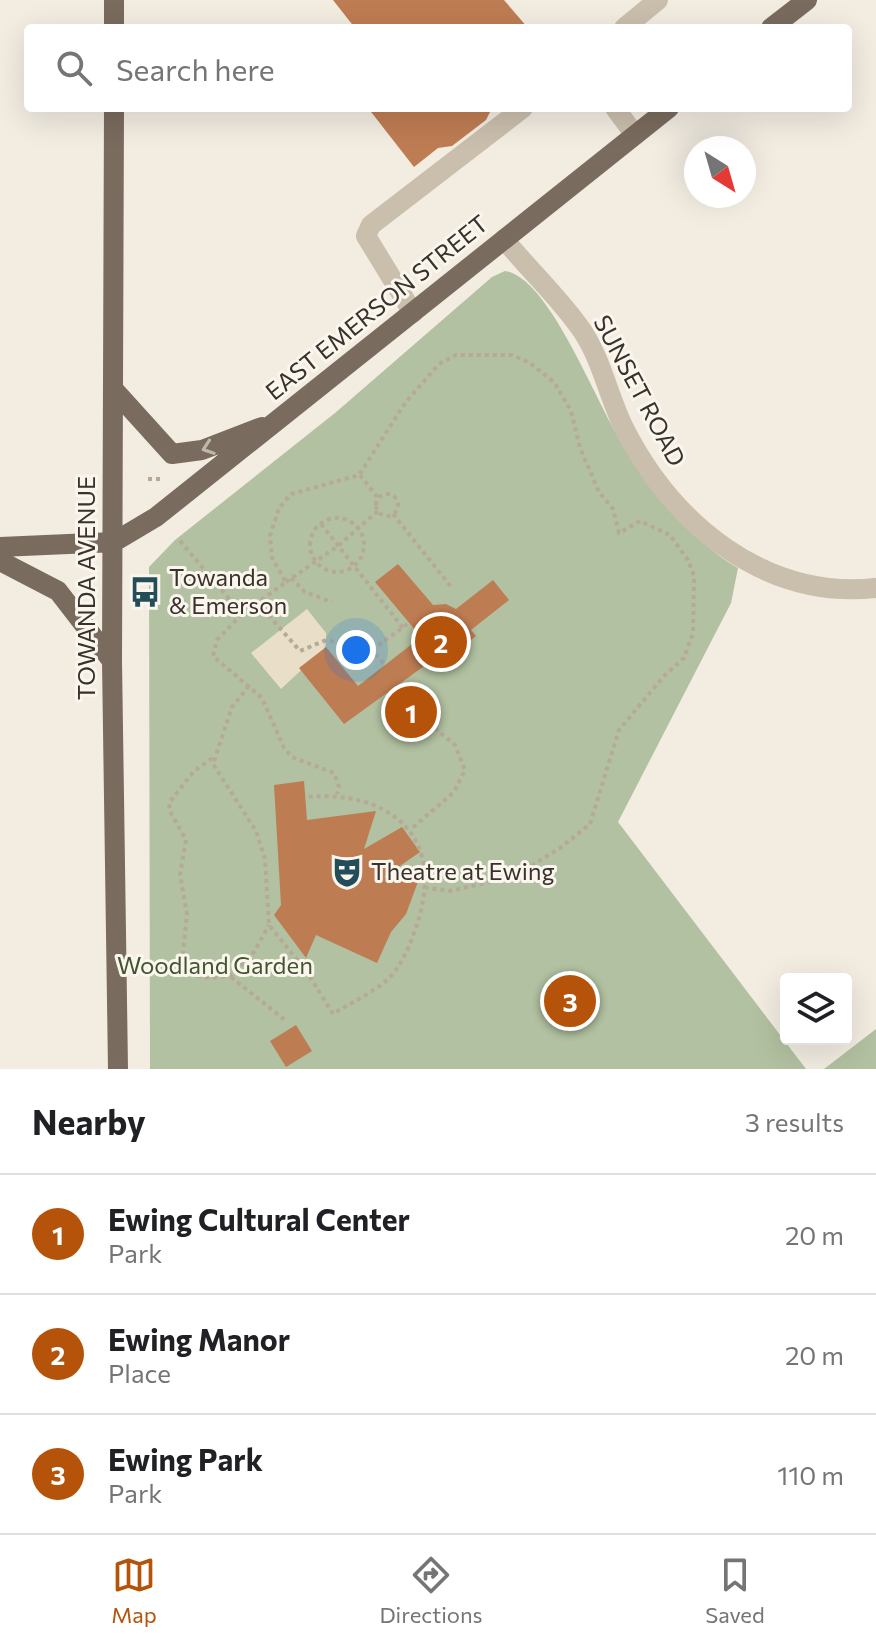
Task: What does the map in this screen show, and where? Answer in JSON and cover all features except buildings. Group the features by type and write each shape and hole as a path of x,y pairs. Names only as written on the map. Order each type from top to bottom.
{"main road":[{"path":"114,0 114,24"},
{"path":"776,24 807,0"},
{"name":"TOWANDA AVENUE","path":"114,112 112,661 118,1069"},
{"name":"EAST EMERSON STREET","path":"114,542 192,491 664,112"},
{"path":"115,391 172,454 202,450 281,420"},
{"path":"0,547 114,542"},
{"path":"0,561 58,591 112,661"}],"street":[{"path":"629,24 658,0"},
{"path":"413,313 366,236 371,225 518,112"},
{"path":"618,112 635,135"},
{"name":"SUNSET ROAD","path":"504,239 583,332 639,455 656,482 692,522 734,556 777,576 823,587 876,588"}],"path":[{"path":"332,602 305,592 288,580 272,558 270,536 279,508 291,494 359,475 405,403 439,364 456,355 512,355 530,363 554,382 571,411 580,448 599,492 613,509 619,533 640,521 656,526 680,547 694,576 693,633 684,658 664,676 619,730 590,824 560,848 515,876 450,891 427,888"},
{"path":"337,794 337,779 329,769 292,757 284,748 270,710 249,686 213,656 217,640 242,614 338,546 378,511 378,498 359,475"},
{"path":"148,479 163,479"},
{"path":"378,498 384,494 394,498 397,508 393,514 386,516 378,511"},
{"path":"393,514 452,588"},
{"path":"338,518 358,528 364,548 354,566 334,572 316,562 310,540 321,524 338,518"},
{"path":"321,524 403,628"},
{"path":"180,541 242,614"},
{"path":"258,603 300,651 326,640 372,651 384,664"},
{"path":"372,651 409,623"},
{"path":"399,685 431,725 455,745 465,770 454,792 410,830"},
{"path":"214,757 193,772 169,803 186,840 180,874 187,914 182,962 189,972 201,978 230,976 254,952 269,925 265,859 246,813 217,776 214,757 232,707 249,686"},
{"path":"269,925 307,972 333,1014 389,979 415,933 427,888 424,860 410,830 385,810 337,794 305,797"},
{"path":"230,976 285,1020"}],"green space":[{"name":"Woodland Garden","path":"505,271 523,279 540,297 574,351 617,436 652,486 692,532 738,568 731,603 618,822 780,1035 780,1045 788,1045 806,1069 150,1069 149,567 175,540 335,413 492,277"},
{"path":"876,1029 876,1069 824,1069"}],"shaded area":[{"path":"307,609 326,633 326,647 281,689 251,653"}],"place":[{"name":"Towanda & Emerson","path":"145,592"},
{"name":"Ewing Manor","path":"441,642"},
{"name":"Ewing Cultural Center","path":"411,712"},
{"name":"Theatre at Ewing","path":"347,872"},
{"name":"Ewing Park","path":"570,1001"}]}
